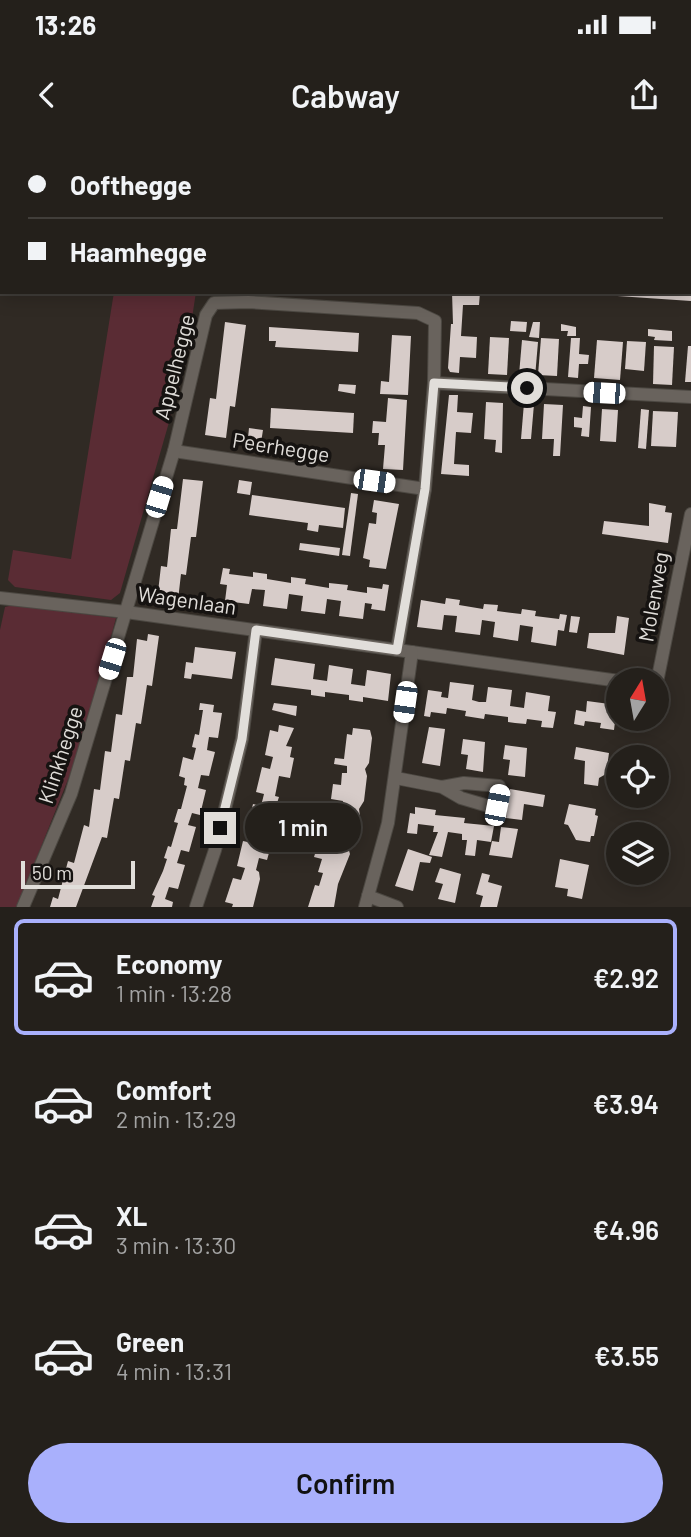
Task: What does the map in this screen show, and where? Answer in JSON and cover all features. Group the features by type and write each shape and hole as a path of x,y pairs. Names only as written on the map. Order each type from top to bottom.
{"street":[{"name":"Appelhegge","path":"126,612 174,451 206,316 214,303 248,302 425,314 435,321 437,330 434,383 425,489 397,650"},
{"path":"434,383 691,397"},
{"name":"Peerhegge","path":"174,451 425,489"},
{"name":"Molenweg","path":"660,668 691,514"},
{"name":"Wagenlaan","path":"0,598 126,612 606,679"},
{"name":"Klinkhegge","path":"23,907 71,794 126,612"},
{"path":"196,907 215,850 242,739 256,630"},
{"path":"397,907 366,901 388,823 412,652"},
{"path":"396,778 442,787"}],"shaded area":[{"path":"114,294 196,294 184,370 120,593 111,600 15,587 8,580 13,550 71,559"},
{"path":"13,605 116,618 83,742 17,907 0,907 0,630 5,607"}],"building":[{"path":"452,294 480,294 479,305 463,305 461,336 477,337 476,358 460,357 459,373 450,372 448,368 453,324"},
{"path":"588,294 691,294 691,301"},
{"path":"511,321 527,322 526,332 510,331"},
{"path":"225,322 246,325 235,407 230,406 226,438 205,435 210,398 216,399"},
{"path":"533,322 540,322 539,338 529,337"},
{"path":"561,324 576,327 576,336 567,336 568,331 561,331"},
{"path":"269,327 359,333 358,352 275,347 276,341 269,341"},
{"path":"648,329 672,331 672,341 654,340 655,337 648,336"},
{"path":"392,335 411,336 408,395 380,394 381,381 389,382"},
{"path":"490,337 509,338 507,375 488,374"},
{"path":"541,338 559,339 557,376 538,375"},
{"path":"571,338 580,338 579,354 589,355 588,364 579,364 578,378 568,377"},
{"path":"522,340 538,342 535,377 519,375"},
{"path":"597,340 623,342 620,380 594,378"},
{"path":"627,341 646,342 644,371 625,369"},
{"path":"654,346 674,347 672,385 653,384"},
{"path":"688,346 691,346 691,382 685,382"},
{"path":"339,384 356,385 355,394 338,391"},
{"path":"449,395 458,395 457,412 473,413 471,433 456,432 454,464 469,465 469,476 441,474"},
{"path":"388,398 407,400 403,470 383,469 385,445 378,445 379,433 372,433 373,421 386,422"},
{"path":"486,402 503,403 502,453 495,452 496,440 484,439"},
{"path":"524,403 534,404 531,439 521,439"},
{"path":"544,404 563,405 560,456 553,456 554,439 542,439"},
{"path":"583,406 591,407 589,437 581,436 582,428 574,427 574,417 582,418"},
{"path":"271,408 354,413 353,433 270,428"},
{"path":"602,409 618,410 616,442 600,441"},
{"path":"641,409 649,410 646,449 638,448"},
{"path":"653,411 678,412 676,447 651,446"},
{"path":"249,428 263,430 260,449 247,448"},
{"path":"183,479 203,481 196,537 191,537 186,575 181,574 178,600 167,599 168,593 158,592 161,566 167,567 171,529 177,529"},
{"path":"239,480 252,482 250,495 237,493"},
{"path":"351,493 358,494 350,556 342,555"},
{"path":"252,495 345,508 343,528 319,525 318,532 307,530 308,523 249,515"},
{"path":"374,500 399,504 386,569 369,567 370,560 363,558 369,523 376,524 377,513 372,512"},
{"path":"649,503 666,506 665,512 672,513 668,543 602,534 604,521 649,526"},
{"path":"300,543 340,548 339,556 299,550"},
{"path":"223,568 230,569 229,574 253,577 253,572 267,574 267,579 291,583 291,577 306,579 305,584 329,588 329,583 348,585 347,590 367,593 367,587 382,589 383,584 389,585 385,611 371,609 372,604 365,603 363,619 339,616 341,601 327,599 325,614 301,611 303,596 289,594 287,609 263,606 265,590 252,589 249,604 225,601 227,585 220,584"},
{"path":"446,598 460,600 459,605 483,609 484,604 498,605 497,611 521,614 522,609 536,611 535,616 559,619 560,614 567,615 564,631 558,630 556,646 531,642 533,627 520,625 518,641 493,637 495,622 482,620 480,635 455,632 457,616 444,615 442,630 417,627 421,600 445,604"},
{"path":"571,616 580,617 577,633 569,632"},
{"path":"617,616 629,618 624,655 587,648 589,633 615,633"},
{"path":"148,634 159,636 152,686 147,685 141,724 136,723 130,761 125,760 119,799 114,798 107,838 102,837 76,907 50,907 53,897 58,899 68,861 74,863 84,825 89,827 94,789 100,790 105,751 111,752 116,714 122,715 127,677 133,677 137,639 147,641"},
{"path":"195,647 236,652 232,679 192,674 191,679 184,678 186,662 193,663"},
{"path":"275,658 315,664 313,679 327,681 329,665 353,669 351,684 365,686 367,670 391,674 388,701 363,697 363,702 349,700 349,695 325,692 325,697 311,695 311,690 271,685"},
{"path":"450,682 474,685 472,700 479,702 486,702 488,687 512,690 510,706 524,708 526,692 550,696 548,711 556,712 553,728 541,727 542,721 527,719 526,724 515,723 508,722 508,717 485,714 484,719 465,716 466,711 447,708 446,714 431,712 430,717 424,716 428,690 442,692 441,697 448,698"},
{"path":"587,701 606,704 606,729 600,728 601,723 585,721 584,726 574,724 576,710 586,712"},
{"path":"200,703 214,705 213,712 222,713 218,738 209,737 207,750 215,752 209,776 201,775 198,788 206,790 200,815 192,813 188,825 196,827 189,852 181,850 177,863 185,865 178,889 169,887 165,899 173,902 172,907 151,907 155,896 152,895 167,859 164,858 168,846 171,847 178,823 174,822 178,809 181,809 187,786 184,785 185,778 179,776 183,757 193,760 196,748 192,747 195,734 199,735 203,710 199,710"},
{"path":"274,703 297,706 296,716 272,710"},
{"path":"279,725 294,728 286,746 292,747 290,757 294,758 290,778 279,776 275,796 279,797 269,821 276,823 269,834 268,841 272,842 267,860 259,858 256,870 260,879 253,907 232,907 233,904 225,902 233,878 241,880 245,868 237,866 243,841 252,843 255,831 247,829 253,804 261,806 264,794 256,792 262,767 270,769 273,757 265,755 270,730 278,732"},
{"path":"429,727 445,729 440,766 422,763"},
{"path":"353,728 370,730 372,738 369,763 365,769 367,776 364,801 359,809 360,817 353,841 348,847 350,854 338,884 334,907 308,907 315,885 319,886 323,873 318,872 322,859 314,857 319,841 331,844 333,836 329,834 336,810 340,811 343,801 331,799 333,784 341,785 342,773 347,773 347,766 334,764 335,758 344,759 347,734 352,735"},
{"path":"463,739 485,742 483,772 466,769 468,755 461,754"},
{"path":"505,745 527,748 525,777 508,775 510,760 503,759"},
{"path":"576,747 606,752 606,774 599,778 598,786 584,784 585,761 574,759"},
{"path":"510,789 545,795 543,807 524,804 522,820 506,818"},
{"path":"569,804 596,809 595,815 598,816 590,842 576,840 568,825 564,824"},
{"path":"415,807 436,810 435,815 465,818 464,823 494,826 491,842 477,840 475,856 465,855 467,840 462,840 462,834 448,832 442,857 429,855 438,832 433,832 434,826 418,824 417,834 407,833 410,813 415,814"},
{"path":"501,827 518,829 512,858 489,855 492,841 499,842"},
{"path":"408,849 432,857 430,863 420,862 413,891 395,886"},
{"path":"560,859 589,865 582,899 567,896 568,889 555,887"},
{"path":"440,868 461,874 455,903 438,899 443,884 435,882"},
{"path":"482,873 490,875 488,882 502,886 497,907 480,907 483,896 476,894"}],"route":[{"path":"220,828 242,739 256,630 397,650 425,489 434,383 527,388"}]}
